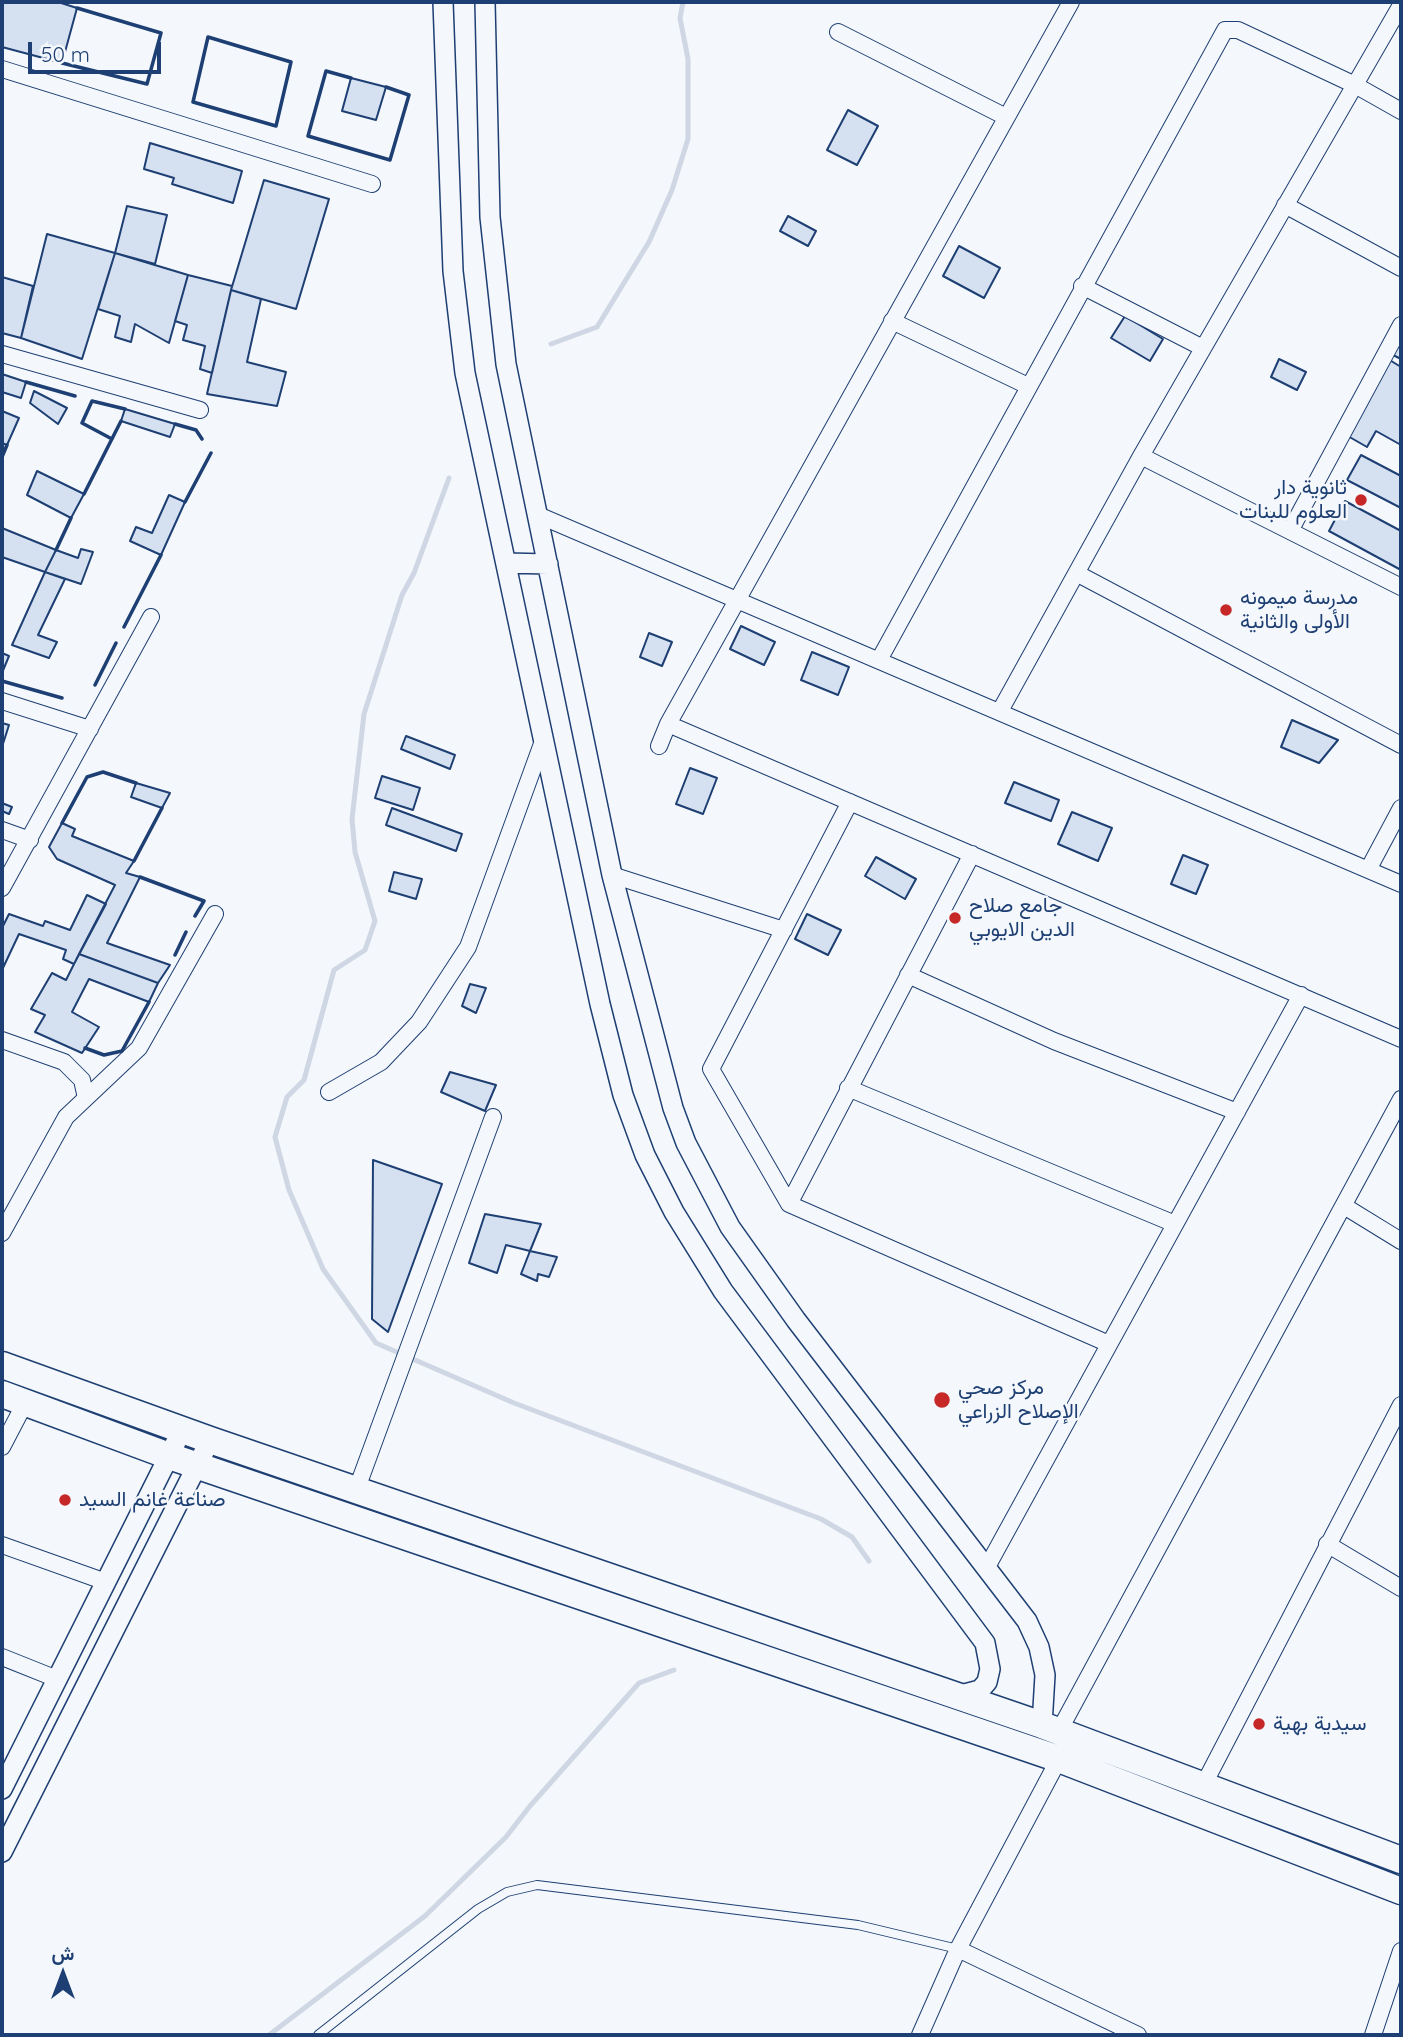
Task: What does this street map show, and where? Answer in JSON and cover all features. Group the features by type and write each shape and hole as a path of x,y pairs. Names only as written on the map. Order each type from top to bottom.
{"main road":[{"path":"2,1365 356,1491 1050,1728 1401,1860"},
{"path":"9,1399 1059,1759 1401,1891"}],"street":[{"path":"443,2 458,324 476,433 603,1016 624,1095 645,1155 674,1212 723,1291 985,1643 990,1669 987,1682 980,1690 957,1696"},
{"path":"485,2 494,273 506,364 612,875 667,1089 686,1143 713,1197 796,1320 1027,1621 1039,1647 1045,1675 1050,1728"},
{"path":"659,746 668,724 1072,2"},
{"path":"1000,711 1141,456 1401,5"},
{"path":"879,660 1082,286 1225,30 1238,30 1355,85 1401,111"},
{"path":"838,32 1006,117"},
{"path":"2,69 372,184"},
{"path":"1285,205 1401,268"},
{"path":"1082,286 1203,348"},
{"path":"892,321 1028,386"},
{"path":"1290,531 1401,325"},
{"path":"2,354 200,410"},
{"path":"1141,456 1401,587"},
{"path":"538,515 1369,868 1401,884"},
{"path":"506,563 548,564"},
{"path":"1078,574 1401,745"},
{"path":"2,888 151,617"},
{"path":"2,701 90,729"},
{"path":"668,724 1401,1039"},
{"path":"329,1092 381,1062 419,1022 468,947 543,741"},
{"path":"850,802 712,1069 789,1204 1109,1344"},
{"path":"1369,868 1401,808"},
{"path":"2,830 30,840"},
{"path":"789,1204 972,854"},
{"path":"612,875 784,930"},
{"path":"2,1233 66,1118 139,1048 215,914"},
{"path":"908,975 1054,1041 1237,1112"},
{"path":"987,1567 1300,995"},
{"path":"2,1040 64,1062 82,1080 86,1098"},
{"path":"848,1088 1175,1224"},
{"path":"1050,1728 1344,1206 1401,1099"},
{"path":"356,1491 493,1118"},
{"path":"1344,1206 1401,1241"},
{"path":"2,1447 9,1399"},
{"path":"1204,1784 1327,1544 1401,1407"},
{"path":"2,1789 182,1430"},
{"path":"2,1852 210,1440"},
{"path":"1327,1544 1401,1588"},
{"path":"2,1545 106,1582"},
{"path":"2,1657 57,1679"},
{"path":"920,2035 958,1949 1059,1759"},
{"path":"958,1949 1138,2035"},
{"path":"1373,2035 1401,1951"}],"lane":[{"path":"318,2035 478,1909 507,1892 537,1885 858,1924 958,1949"}],"building":[{"path":"2,2 58,2 77,8 62,63 2,47"},
{"path":"351,78 386,87 376,120 342,111"},
{"path":"848,110 878,126 857,165 827,150"},
{"path":"150,143 242,171 233,203 172,184 174,178 144,169"},
{"path":"264,180 329,199 296,309 231,290"},
{"path":"127,206 167,215 155,264 115,253"},
{"path":"788,216 816,231 808,246 780,231"},
{"path":"47,234 115,253 82,359 21,338"},
{"path":"959,246 1000,268 984,298 943,276"},
{"path":"115,253 188,275 169,343 135,324 131,342 115,337 120,316 98,309"},
{"path":"188,275 232,286 212,373 200,369 205,346 183,340 187,325 175,321"},
{"path":"2,277 33,286 21,338 2,333"},
{"path":"231,290 261,299 247,362 286,372 277,406 207,394"},
{"path":"1125,316 1163,339 1150,361 1111,338"},
{"path":"1401,340 1401,359 1393,355"},
{"path":"1279,359 1306,372 1297,390 1271,377"},
{"path":"1388,359 1401,367 1401,445 1376,431 1367,447 1346,435"},
{"path":"2,374 26,382 21,398 2,392"},
{"path":"34,391 67,408 58,424 30,403"},
{"path":"125,409 175,424 170,437 121,421"},
{"path":"2,411 19,418 7,445 2,443"},
{"path":"1361,455 1401,476 1401,508 1347,480"},
{"path":"37,471 84,494 71,518 27,495"},
{"path":"169,495 185,502 161,555 130,541 136,527 152,533"},
{"path":"1345,501 1401,531 1401,570 1329,531"},
{"path":"2,528 56,550 45,572 2,557"},
{"path":"81,549 93,552 81,584 45,572 56,550 78,558"},
{"path":"45,572 65,579 38,635 57,642 49,658 12,645"},
{"path":"741,626 775,642 764,665 730,649"},
{"path":"649,633 672,642 662,666 640,657"},
{"path":"812,652 849,667 838,695 801,680"},
{"path":"2,653 9,656 2,673"},
{"path":"1292,720 1338,740 1319,763 1281,747"},
{"path":"2,723 9,725 2,747"},
{"path":"406,736 455,755 450,769 401,749"},
{"path":"690,768 717,778 703,814 676,804"},
{"path":"382,776 420,788 413,810 375,798"},
{"path":"1014,782 1059,800 1051,821 1005,803"},
{"path":"136,783 170,793 162,808 131,797"},
{"path":"2,803 12,807 9,814 2,811"},
{"path":"392,808 462,834 456,851 386,825"},
{"path":"1072,812 1112,828 1098,861 1058,844"},
{"path":"62,823 75,829 72,836 134,861 126,873 140,877 107,943 170,965 158,983 79,954 115,885 57,859 49,847"},
{"path":"1183,855 1208,865 1196,894 1171,884"},
{"path":"876,857 916,879 905,899 865,876"},
{"path":"394,872 422,879 416,899 389,891"},
{"path":"87,895 106,904 74,964 63,959 66,950 19,934 2,970 2,928 9,914 43,926 45,921 70,930"},
{"path":"807,914 841,930 828,955 795,939"},
{"path":"79,954 158,983 149,1002 89,979 72,1012 99,1027 82,1053 35,1032 45,1015 31,1009 52,973 66,980"},
{"path":"470,984 486,988 476,1013 462,1006"},
{"path":"450,1072 496,1085 485,1111 441,1092"},
{"path":"373,1160 442,1184 388,1332 372,1319"},
{"path":"485,1214 541,1224 530,1251 506,1245 497,1273 469,1263"},
{"path":"530,1251 557,1257 549,1277 538,1274 537,1281 521,1274"}],"waterway":[{"path":"551,344 597,327 649,242 672,190 688,139 688,59 680,18 683,2"},
{"path":"449,478 414,573 402,595 364,714 352,819 355,852 375,921 365,950 334,970 304,1080 287,1097 275,1137 289,1190 323,1269 376,1343 514,1403 821,1519 852,1537 869,1561"},
{"path":"269,2035 425,1916 506,1837 639,1683 674,1670"}],"wall":[{"path":"62,63 147,84 161,33 77,8"},
{"path":"208,37 291,62 276,126 193,102 208,37"},
{"path":"351,78 326,71 308,136 390,160 409,95 386,87"},
{"path":"26,382 75,396"},
{"path":"112,439 82,423 92,401 125,409"},
{"path":"84,494 121,421"},
{"path":"175,424 196,430 202,439"},
{"path":"2,457 7,445"},
{"path":"185,502 211,453"},
{"path":"56,550 71,518"},
{"path":"124,627 161,555"},
{"path":"95,685 116,643"},
{"path":"2,681 62,698"},
{"path":"62,823 87,777 103,772 136,783"},
{"path":"134,861 162,808"},
{"path":"140,877 204,901 195,916"},
{"path":"175,955 186,932"},
{"path":"85,1048 104,1055 122,1051 149,1002"}],"place":[{"name":"ثانوية دار العلوم للبنات","path":"1361,500"},
{"name":"مدرسة ميمونه الأولى والثانية","path":"1226,610"},
{"name":"جامع صلاح الدين الايوبي","path":"955,918"},
{"name":"مركز صحي الإصلاح الزراعي","path":"942,1400"},
{"name":"صناعة غانم السيد","path":"65,1500"},
{"name":"سيدية بهية","path":"1259,1724"}]}
